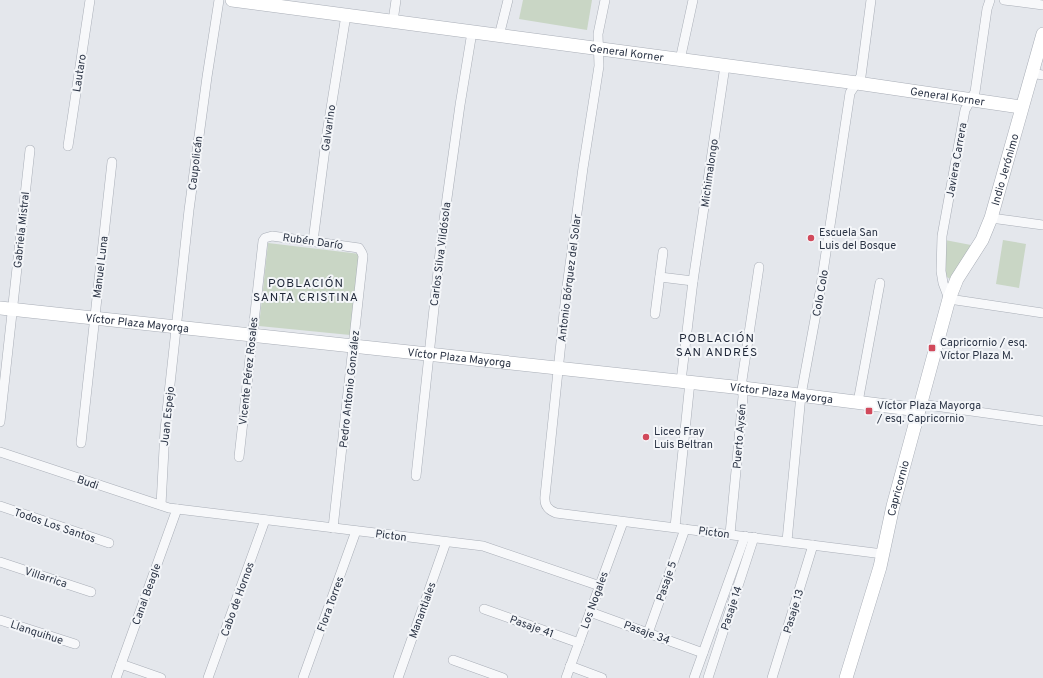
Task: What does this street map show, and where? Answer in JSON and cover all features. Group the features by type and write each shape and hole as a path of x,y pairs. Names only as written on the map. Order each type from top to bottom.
{"street":[{"name":"Lautaro","path":"68,146 90,0"},
{"name":"Caupolicán","path":"177,327 196,155 219,0"},
{"name":"General Korner","path":"232,0 1021,107"},
{"path":"393,21 396,0"},
{"path":"499,36 508,0"},
{"name":"Antonio Bórquez del Solar","path":"547,507 544,500 558,369 575,228 599,66 599,28 605,0"},
{"path":"680,60 693,0"},
{"name":"Colo Colo","path":"787,541 801,395 821,284 850,93 861,76 871,0"},
{"name":"Javiera Carrera","path":"949,299 945,291 942,277 940,263 941,246 965,110 975,92 987,9 990,0"},
{"path":"1004,0 1043,5"},
{"name":"Galvarino","path":"313,241 327,133 346,15"},
{"name":"Carlos Silva Vildósola","path":"416,476 449,178 472,32"},
{"name":"Indio Jerónimo","path":"949,299 957,279 982,240 991,218 1021,107 1037,74 1043,34"},
{"name":"Michimalongo","path":"680,528 685,382 693,281 725,66"},
{"name":"Gabriela Mistral","path":"0,422 6,308 30,150"},
{"name":"Manuel Luna","path":"81,443 112,162"},
{"path":"991,218 1043,225"},
{"name":"Rubén Darío","path":"265,238 272,236 313,241 356,247 361,250"},
{"name":"Vicente Pérez Rosales","path":"239,457 262,244 265,238"},
{"name":"Pedro Antonio González","path":"333,528 363,256 361,250"},
{"path":"655,314 663,252"},
{"name":"Puerto Aysén","path":"730,534 743,388 742,380 759,267"},
{"path":"660,277 693,281"},
{"path":"858,402 880,283"},
{"path":"949,299 1043,313"},
{"name":"Capricornio","path":"846,678 877,578 890,517 949,299"},
{"name":"Víctor Plaza Mayorga","path":"6,308 743,388 858,402 919,407"},
{"name":"Juan Espejo","path":"161,505 163,449 177,327"},
{"path":"919,407 1043,421"},
{"name":"Budi","path":"0,452 177,509"},
{"name":"Todos Los Santos","path":"0,506 109,543"},
{"name":"Picton","path":"547,507 556,513 883,554"},
{"name":"Picton","path":"177,509 489,548 600,586"},
{"name":"Canal Beagle","path":"116,678 177,509"},
{"name":"Cabo de Hornos","path":"208,678 265,520"},
{"name":"Los Nogales","path":"566,678 623,522"},
{"name":"Pasaje 5","path":"648,633 680,528"},
{"name":"Flora Torres","path":"303,678 356,531"},
{"path":"694,678 749,537"},
{"name":"Pasaje 14","path":"708,678 749,537"},
{"name":"Manantiales","path":"398,678 446,542"},
{"name":"Pasaje 13","path":"772,678 813,545"},
{"name":"Villarrica","path":"0,562 91,592"},
{"name":"Pasaje 41","path":"484,609 579,643"},
{"name":"Pasaje 34","path":"590,612 703,653"},
{"name":"Llanquihue","path":"0,620 75,644"},
{"path":"453,660 503,678"},
{"path":"121,664 161,678"},
{"path":"570,666 602,678"}],"green space":[{"path":"523,0 592,0 587,30 519,19"},
{"path":"945,240 971,245 952,280 945,276"},
{"path":"1003,240 1026,244 1019,288 996,284"},
{"path":"268,243 360,254 350,335 259,326"}],"place":[{"name":"Escuela San Luis del Bosque","path":"811,238"},
{"name":"Capricornio / esq. Víctor Plaza M.","path":"932,348"},
{"name":"Víctor Plaza Mayorga / esq. Capricornio","path":"869,411"},
{"name":"Liceo Fray Luis Beltran","path":"646,437"}],"district":[{"name":"POBLACIÓN SANTA CRISTINA","path":"306,290"},
{"name":"POBLACIÓN SAN ANDRÉS","path":"717,345"}]}
